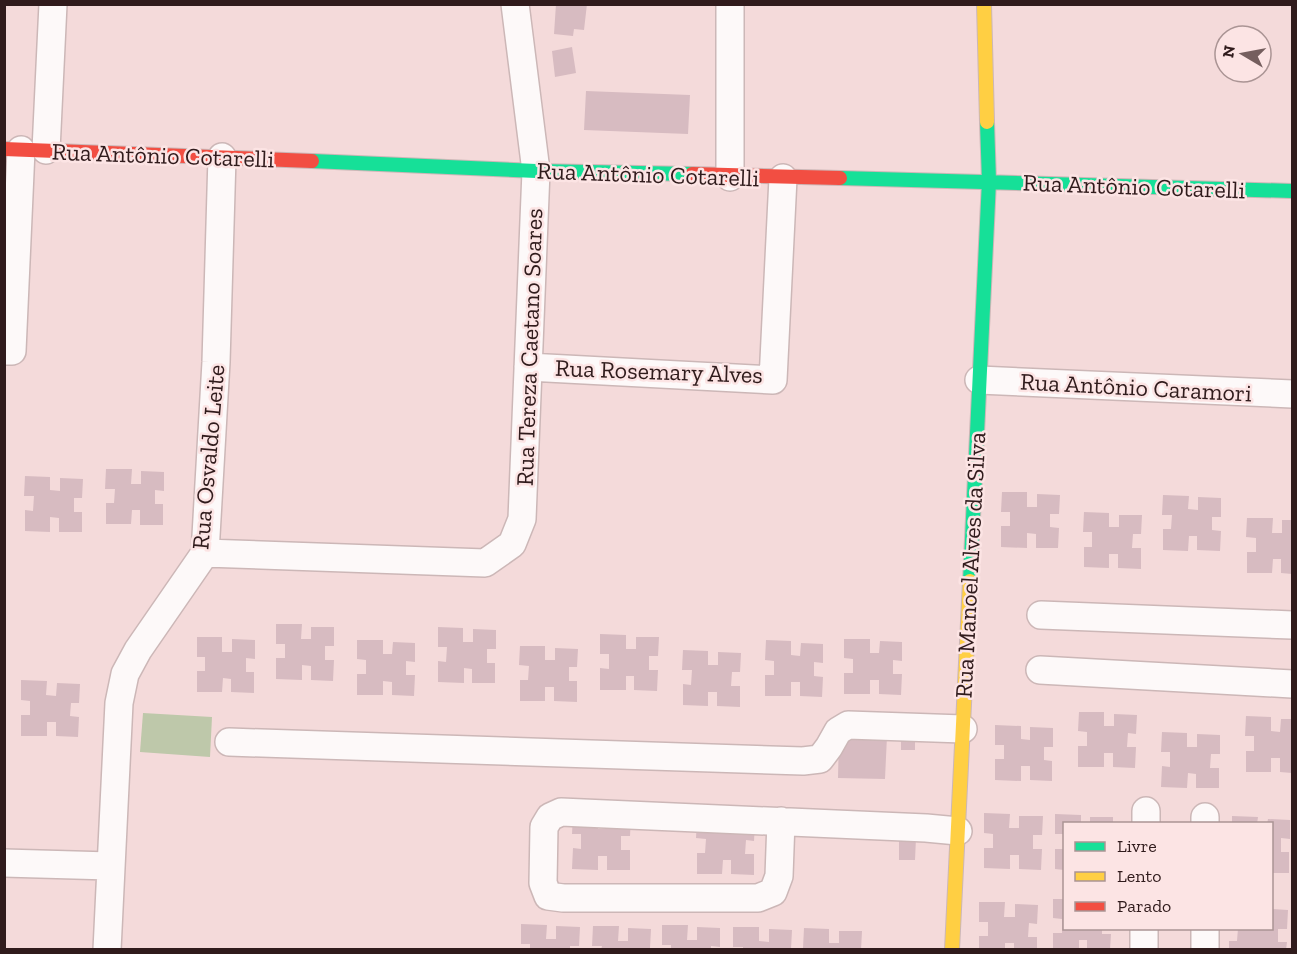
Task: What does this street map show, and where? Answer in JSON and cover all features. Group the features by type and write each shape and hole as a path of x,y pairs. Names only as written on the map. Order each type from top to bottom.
{"street":[{"path":"4,351 12,351 24,150 54,4"},
{"name":"Rua Tereza Caetano Soares","path":"205,553 485,563 512,544 522,519 536,171 515,4"},
{"path":"730,4 730,177"},
{"name":"Rua Manoel Alves da Silva","path":"952,950 989,181 984,4"},
{"name":"Rua Antônio Cotarelli","path":"24,150 536,171 989,181 1293,191"},
{"name":"Rua Osvaldo Leite","path":"108,950 119,703 125,674 138,650 205,553 216,362 222,157"},
{"name":"Rua Rosemary Alves","path":"528,367 773,380 783,178"},
{"name":"Rua Antônio Caramori","path":"979,380 1293,394"},
{"path":"1041,615 1293,624"},
{"path":"1040,670 1293,684"},
{"path":"229,742 803,761 820,759 838,731 848,725 963,729"},
{"path":"781,821 779,876 773,892 758,898 563,898 548,896 543,884 544,827 550,817 561,812 781,821 958,831"},
{"path":"4,863 110,866"},
{"path":"1144,930 1144,950"},
{"path":"1205,930 1205,950"}],"green space":[{"path":"143,713 212,717 210,757 140,752"}],"building":[{"path":"556,4 587,4 584,30 574,29 573,36 554,34"},
{"path":"572,47 576,73 555,77 552,51"},
{"path":"586,91 690,95 688,134 584,130"},
{"path":"106,469 132,469 131,484 141,484 141,471 164,472 164,491 155,490 155,504 163,504 163,525 140,525 140,510 132,510 131,524 106,524 106,503 114,503 115,489 105,489"},
{"path":"25,476 50,477 50,490 60,491 60,478 83,479 82,498 74,498 74,512 82,512 82,532 59,532 59,518 50,517 50,532 25,531 25,510 33,511 34,496 24,496"},
{"path":"1002,492 1027,492 1027,507 1037,507 1037,494 1060,495 1059,514 1050,514 1050,527 1059,528 1058,548 1036,548 1036,534 1027,533 1027,548 1001,547 1001,526 1010,526 1010,512 1001,512"},
{"path":"1163,495 1189,496 1188,509 1198,510 1198,497 1221,498 1221,517 1212,517 1212,530 1221,531 1220,551 1197,550 1197,536 1189,536 1188,551 1163,550 1163,529 1171,529 1172,515 1162,515"},
{"path":"1084,512 1109,513 1109,527 1119,527 1119,515 1142,515 1141,534 1133,534 1132,548 1141,548 1141,569 1118,568 1118,554 1109,554 1109,568 1084,567 1084,547 1092,547 1092,532 1083,532"},
{"path":"1247,518 1273,518 1272,533 1282,533 1282,520 1292,520 1292,574 1281,573 1281,559 1273,559 1272,573 1247,573 1247,552 1256,552 1256,538 1246,537"},
{"path":"276,624 302,624 301,639 311,639 311,627 334,627 334,646 325,646 325,660 334,660 333,681 311,680 311,666 302,665 302,680 276,679 276,658 285,658 285,644 276,644"},
{"path":"438,627 463,628 463,642 473,642 473,629 496,630 496,649 487,649 487,663 495,663 495,683 472,683 472,669 464,668 464,683 438,682 438,661 446,662 447,647 438,647"},
{"path":"600,634 626,635 626,649 636,649 636,637 659,637 658,656 649,656 649,670 658,670 657,691 634,690 634,676 626,676 626,690 600,690 600,668 609,669 609,654 600,654"},
{"path":"197,637 222,637 222,652 232,652 232,639 255,640 255,659 246,658 246,672 254,672 254,693 231,692 231,679 223,678 222,692 197,692 197,671 205,671 205,657 197,657"},
{"path":"844,639 870,639 870,653 879,653 880,641 902,642 902,661 893,660 893,674 902,674 901,695 879,694 879,680 870,680 870,694 844,694 844,673 853,673 853,659 844,658"},
{"path":"357,640 383,640 383,654 392,654 393,642 415,643 415,662 406,661 406,675 415,675 414,696 392,695 392,682 383,681 383,695 357,695 357,674 366,674 366,660 357,659"},
{"path":"766,640 791,641 791,655 800,656 801,643 823,644 823,663 814,662 814,676 823,677 822,697 800,696 800,682 791,682 791,696 765,696 765,675 774,675 774,661 765,660"},
{"path":"520,646 545,646 545,660 555,660 555,648 578,649 577,667 569,667 569,681 577,681 577,702 554,701 554,687 545,687 545,701 520,701 520,680 528,680 529,666 519,665"},
{"path":"683,650 708,651 708,665 718,665 718,652 741,653 740,672 732,672 731,686 740,686 740,707 717,706 717,692 708,692 708,706 683,705 683,684 691,685 692,670 682,670"},
{"path":"21,680 47,681 46,695 56,696 57,683 80,684 79,703 71,703 70,716 79,717 78,737 56,736 56,722 47,722 47,736 21,736 21,715 30,715 30,701 21,700"},
{"path":"1079,712 1104,712 1104,726 1114,726 1114,714 1137,715 1136,734 1128,733 1127,747 1136,747 1135,768 1113,767 1113,753 1104,753 1104,767 1078,767 1078,746 1087,746 1087,732 1078,731"},
{"path":"1246,716 1271,717 1271,731 1280,732 1281,719 1292,719 1292,773 1280,772 1280,758 1271,758 1271,772 1246,772 1246,751 1254,751 1254,736 1245,736"},
{"path":"995,725 1021,726 1021,739 1030,740 1030,727 1053,728 1053,747 1044,747 1044,760 1052,761 1052,781 1030,780 1030,766 1021,766 1021,781 995,780 995,759 1004,759 1004,745 995,745"},
{"path":"1162,732 1187,733 1187,747 1197,747 1197,734 1220,735 1220,754 1211,754 1210,768 1219,768 1219,788 1196,788 1196,774 1188,773 1187,788 1161,787 1162,766 1170,767 1170,752 1161,752"},
{"path":"901,733 915,733 915,750 901,750"},
{"path":"839,734 887,736 885,779 838,778"},
{"path":"984,813 1010,814 1009,828 1019,828 1019,816 1043,816 1042,835 1033,835 1033,849 1042,849 1041,870 1019,869 1019,855 1010,855 1010,869 984,868 984,848 993,848 993,834 984,833"},
{"path":"573,814 598,815 598,829 608,829 608,816 631,817 630,836 621,836 621,850 630,850 630,870 607,870 607,856 598,856 598,870 572,869 573,848 581,849 581,834 572,834"},
{"path":"1055,814 1081,815 1081,822 1063,822 1063,834 1055,834"},
{"path":"1232,816 1258,817 1257,822 1232,822"},
{"path":"1090,817 1113,817 1113,822 1090,822"},
{"path":"697,818 723,819 722,833 732,833 732,821 755,822 754,841 746,840 745,854 754,854 754,875 731,874 731,860 723,860 722,874 697,874 697,853 705,853 706,839 696,838"},
{"path":"1268,819 1290,820 1290,839 1281,838 1281,852 1289,852 1289,873 1273,873 1273,822 1267,822"},
{"path":"899,838 916,838 915,860 899,860"},
{"path":"1055,849 1063,849 1063,870 1055,869"},
{"path":"1053,899 1063,899 1063,930 1102,930 1102,934 1111,934 1110,950 1087,950 1087,940 1079,940 1079,950 1053,950 1053,933 1062,933 1062,919 1053,918"},
{"path":"979,902 1005,902 1004,917 1015,917 1015,904 1038,905 1037,924 1029,923 1028,937 1037,937 1037,950 1014,950 1014,943 1005,943 1005,950 979,950 979,936 988,936 988,922 979,922"},
{"path":"1273,909 1288,910 1287,929 1278,929 1278,942 1287,942 1286,950 1229,950 1229,941 1237,941 1238,930 1273,930"},
{"path":"521,924 547,925 546,939 556,939 556,926 580,927 579,946 570,946 570,950 530,950 530,944 521,944"},
{"path":"662,925 688,925 687,940 697,940 697,927 720,928 720,947 711,946 711,950 671,950 671,945 662,945"},
{"path":"593,926 619,926 618,941 628,941 628,928 651,929 650,948 601,950 602,946 592,946"},
{"path":"733,927 759,927 759,941 769,942 769,929 792,930 791,949 743,950 743,947 733,947"},
{"path":"804,928 829,929 829,943 839,943 839,931 862,931 861,950 803,948"}],"traffic: fast":[{"path":"970,581 989,181 987,122"},
{"path":"312,161 536,171 692,174"},
{"path":"840,178 1292,191"}],"traffic: slow":[{"path":"984,4 987,122"},
{"path":"952,950 970,581"}],"traffic: jam":[{"path":"4,149 312,161"},
{"path":"692,174 840,178"}]}
